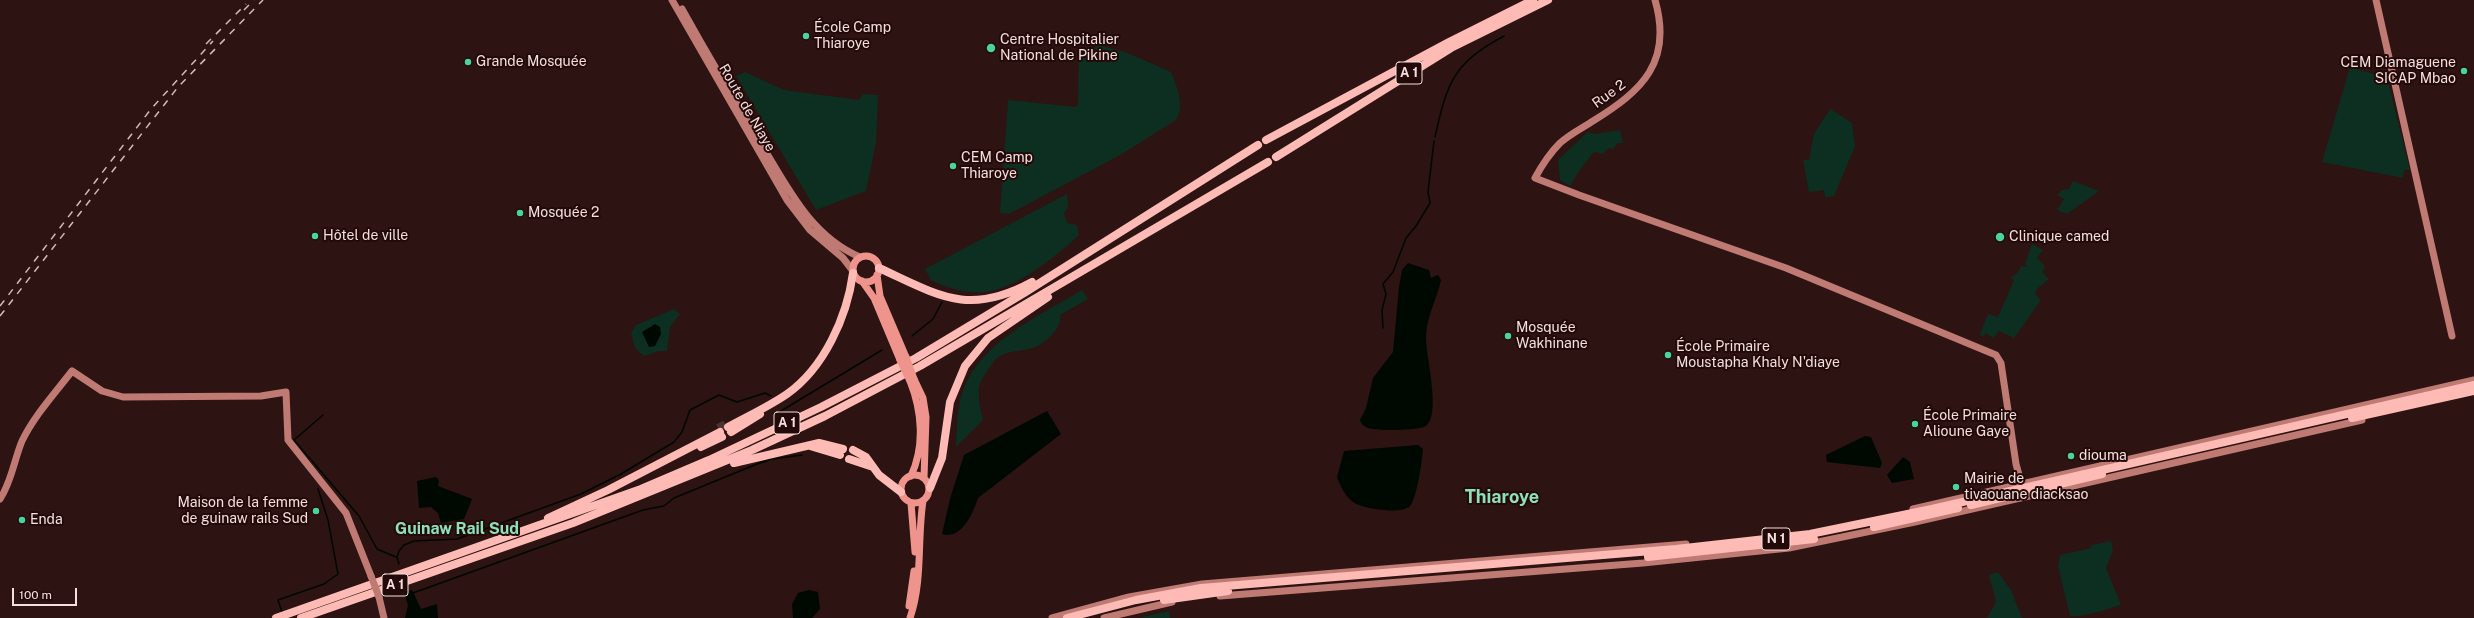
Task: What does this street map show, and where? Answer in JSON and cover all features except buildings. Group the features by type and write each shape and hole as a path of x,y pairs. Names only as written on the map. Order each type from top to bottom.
{"highway":[{"name":"A 1","path":"1266,140 1436,49 1533,0"},
{"name":"A 1","path":"1276,157 1451,48 1548,0"},
{"name":"A 1","path":"276,618 511,536 648,486 821,407 916,358 1053,276 1258,145"},
{"name":"A 1","path":"301,618 573,523 710,469 825,416 920,366 1268,162"},
{"path":"729,428 752,411 762,410 802,381 824,353 838,323 853,272"},
{"path":"878,272 942,296 969,301 999,297 1041,277 1053,276"},
{"path":"930,488 942,458 950,402 966,366 988,338 1050,296 1056,287"},
{"name":"N 1","path":"1067,618 1159,595 1240,582 1692,546 1819,533 2023,490 2474,385"},
{"name":"N 1","path":"1088,618 1148,603 1202,594 1677,555 1818,541 1944,514 2023,490 2062,486 2474,391"},
{"path":"511,536 685,451 693,442 720,433"},
{"path":"710,469 778,451 810,445 842,451"},
{"path":"851,454 873,467 879,475 901,492"}],"main road":[{"path":"903,359 880,296 878,272 874,258 867,256 860,257 855,261 853,272 862,281 874,298 912,380 918,402 921,422 917,461 911,476 904,480 901,492 903,497 911,503 923,501"},
{"path":"862,281 870,281 878,272"},
{"path":"912,380 923,398 926,417 924,478 930,488 923,501 920,520 918,582 912,616"},
{"path":"911,476 924,478"},
{"path":"906,618 914,567 911,503"}],"street":[{"name":"Route de Niaye","path":"672,0 779,188 809,223"},
{"name":"Route de Niaye","path":"677,0 727,89 809,223"},
{"name":"Rue 2","path":"1655,0 1660,20 1659,44 1654,63 1642,85 1622,103 1576,132 1556,148 1535,178 1786,268 1996,354 2001,363 2016,464 2023,490"},
{"path":"2376,0 2452,336"},
{"path":"809,223 831,240 860,257"},
{"path":"809,223 843,258 853,272"},
{"path":"0,499 10,480 22,442 28,429 72,371 98,388 122,397 261,396 286,392 288,440 346,513 372,576 384,618"},
{"path":"2023,490 2474,380"},
{"path":"2099,477 2474,394"},
{"path":"1104,618 1152,606 1225,595 1643,563 1789,545"},
{"path":"1052,618 1152,592 1240,582"}],"green space":[{"path":"1099,45 1125,52 1171,72 1178,90 1180,102 1179,114 1176,120 1122,154 1009,214 1000,213 1008,100 1076,107 1078,104 1079,52 1085,53"},
{"path":"2350,67 2387,78 2410,170 2404,170 2403,178 2322,162"},
{"path":"745,72 784,90 859,100 863,94 878,95 876,143 866,191 816,210 736,76"},
{"path":"1830,109 1852,123 1855,146 1834,196 1825,197 1824,190 1809,192 1803,160 1809,160 1814,134"},
{"path":"1620,130 1623,143 1618,143 1613,149 1609,148 1603,154 1594,152 1579,171 1570,186 1560,180 1558,160 1588,132 1595,134"},
{"path":"2073,181 2099,191 2067,214 2057,210 2064,199 2057,195 2062,190 2069,189"},
{"path":"1067,194 1068,208 1064,213 1067,223 1077,225 1079,235 1038,269 1014,283 1002,288 983,292 968,292 945,286 931,280 925,269"},
{"path":"2032,244 2043,250 2037,258 2045,266 2042,272 2049,279 2037,289 2035,294 2041,300 2014,338 1999,331 1993,338 1986,333 1983,337 1980,334 1988,314 1998,317 2014,280 2010,277 2017,274 2021,266 2027,267 2025,264"},
{"path":"1082,290 1088,299 1060,315 1057,329 1046,340 1033,348 1010,352 999,356 995,360 980,383 978,392 983,420 956,447 959,407 965,386 976,367 990,351 1007,336"},
{"path":"674,309 680,314 670,327 667,351 659,351 644,356 635,348 631,333 636,325"},
{"path":"2111,541 2113,550 2106,568 2121,605 2102,611 2070,616 2058,566 2060,555 2091,548 2091,545"},
{"path":"1998,572 2011,590 2022,618 1987,618 1996,602 1989,575"},
{"path":"1169,611 1170,618 1138,618"}],"shaded area":[{"path":"1408,263 1429,270 1431,278 1438,275 1441,280 1428,321 1426,336 1433,397 1431,419 1426,426 1406,430 1384,430 1370,428 1364,426 1360,420 1366,408 1373,378 1393,352 1399,287 1402,270"},
{"path":"655,324 660,327 661,334 655,346 649,347 642,332"},
{"path":"1047,411 1061,434 978,498 969,518 960,529 949,535 942,534 950,499 964,455"},
{"path":"1865,436 1871,437 1882,463 1880,468 1827,462 1826,455"},
{"path":"1418,445 1423,449 1422,462 1413,502 1406,509 1391,511 1373,509 1358,505 1350,500 1345,494 1337,477 1344,451"},
{"path":"1903,457 1910,462 1914,479 1892,483 1887,475"},
{"path":"436,477 439,480 438,486 472,499 464,519 441,523 438,513 431,507 419,508 417,481"},
{"path":"412,590 421,609 437,604 438,618 405,618 408,605 404,593"},
{"path":"809,590 818,592 820,609 812,618 793,618 792,604 798,593"}],"waterway":[{"path":"1435,137 1444,102 1455,76 1473,56 1504,36"},
{"path":"1383,328 1382,310 1386,294 1383,284 1393,272 1406,238 1416,226 1430,203 1428,192 1434,141"},
{"path":"912,336 933,319 942,302"},
{"path":"781,411 882,350"},
{"path":"399,564 397,557 399,551 404,545 414,541 457,539 581,494 621,474 674,442 682,432 690,410 719,395 737,402 765,393 771,396"},
{"path":"323,415 294,440 359,516 377,549 396,557"},
{"path":"413,593 643,510 664,506 674,498 757,464 772,459 802,455"},
{"path":"282,612 278,600 324,584 338,574 328,520 318,489"}],"tunnel":[{"path":"718,428 726,424"}],"railway":[{"path":"244,10 254,0"},
{"path":"0,316 178,87 263,0"},
{"path":"206,44 246,4"},
{"path":"0,306 151,109 213,41"}],"place":[{"name":"École Camp Thiaroye","path":"806,36"},
{"name":"Centre Hospitalier National de Pikine","path":"991,48"},
{"name":"Grande Mosquée","path":"468,62"},
{"name":"CEM Diamaguene SICAP Mbao","path":"2464,71"},
{"name":"CEM Camp Thiaroye","path":"953,166"},
{"name":"Mosquée 2","path":"520,213"},
{"name":"Hôtel de ville","path":"315,236"},
{"name":"Clinique camed","path":"2000,237"},
{"name":"Mosquée Wakhinane","path":"1508,336"},
{"name":"École Primaire Moustapha Khaly N'diaye","path":"1668,355"},
{"name":"École Primaire Alioune Gaye","path":"1915,424"},
{"name":"diouma","path":"2071,456"},
{"name":"Mairie de tivaouane diacksao","path":"1956,487"},
{"name":"Maison de la femme de guinaw rails Sud","path":"316,511"},
{"name":"Enda","path":"22,520"}],"district":[{"name":"Thiaroye","path":"1502,497"},
{"name":"Guinaw Rail Sud","path":"457,529"}]}
